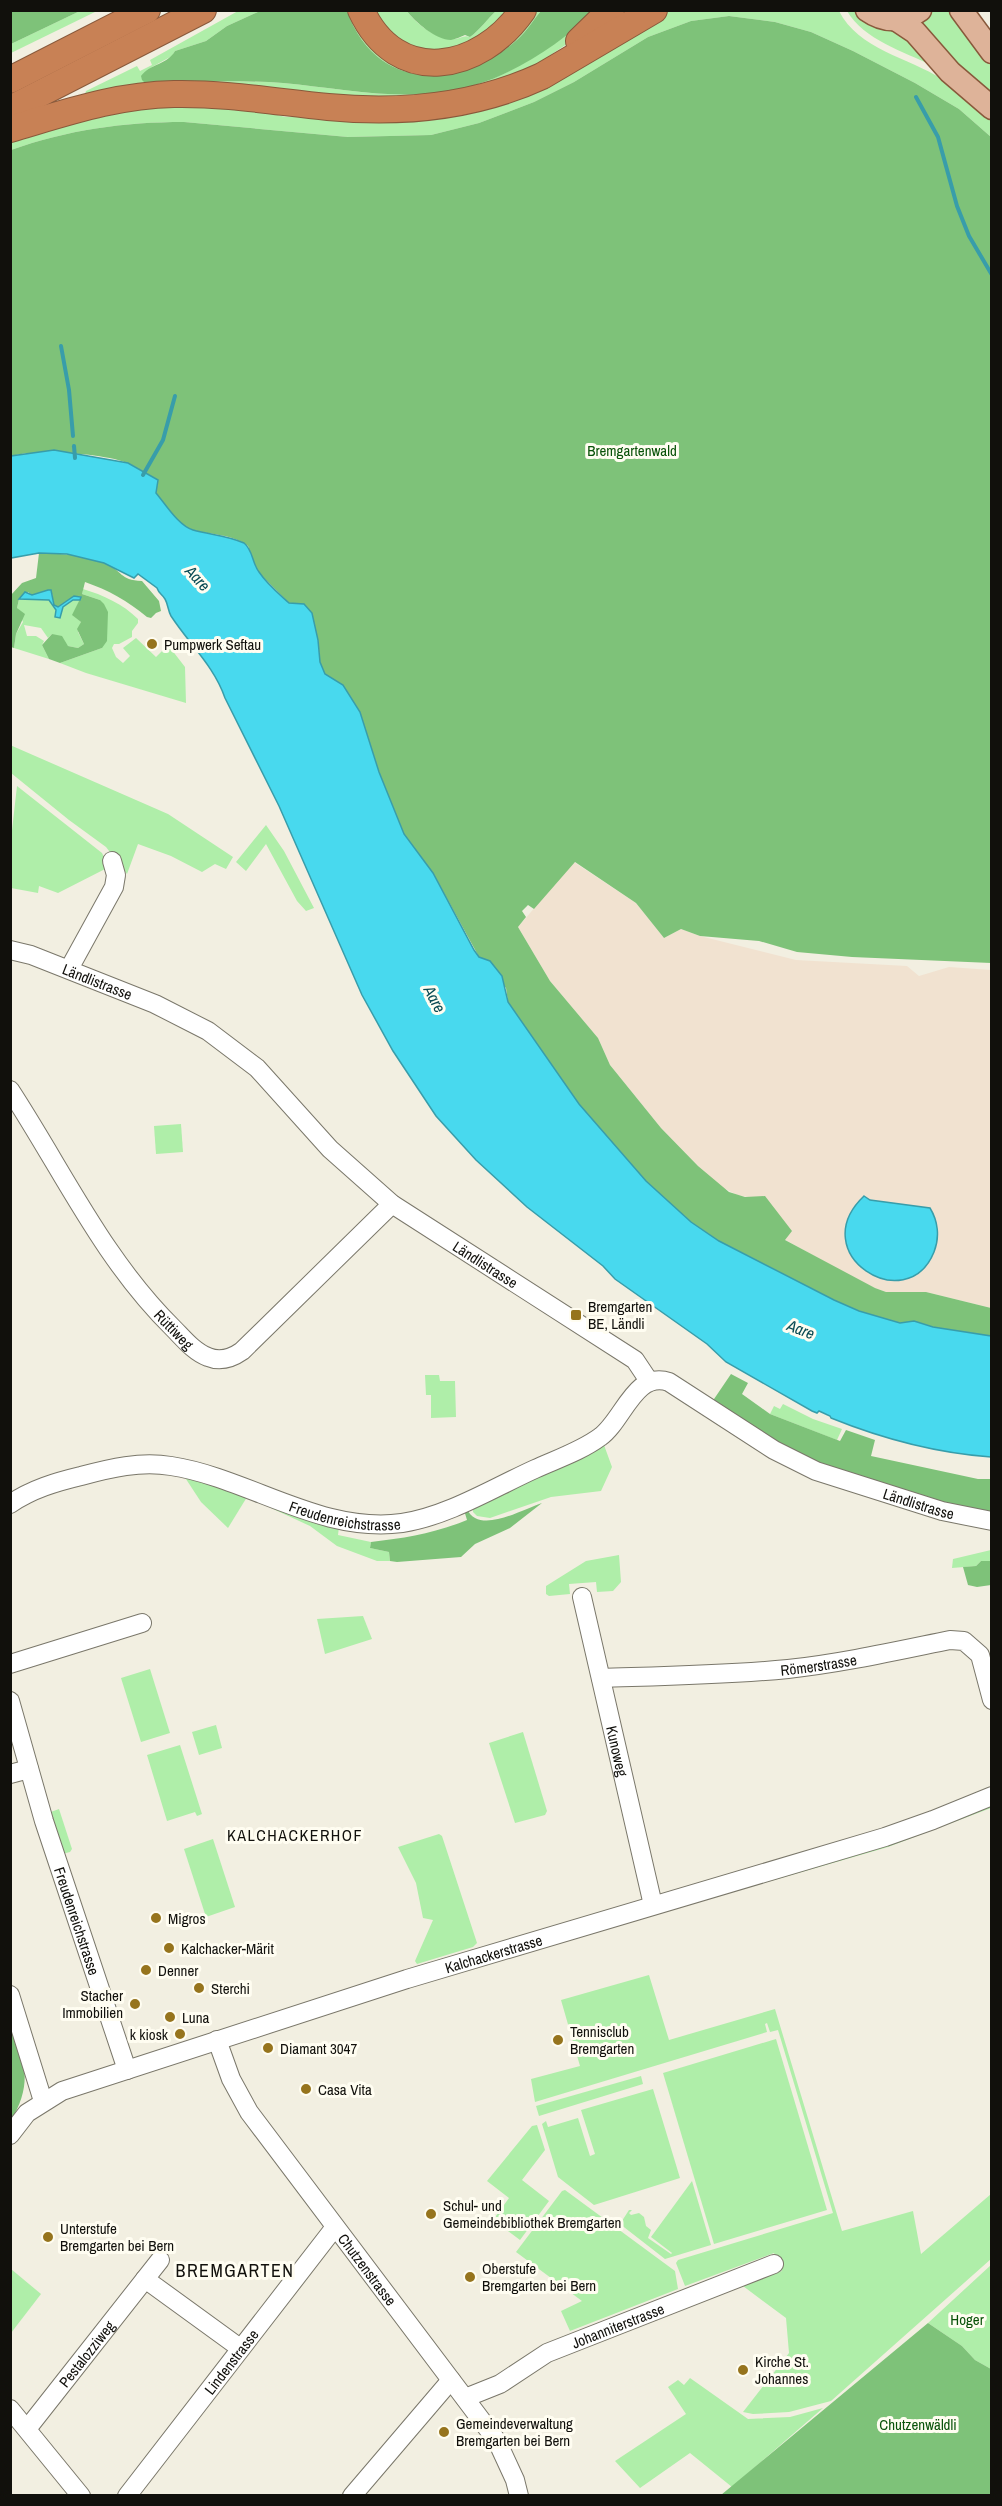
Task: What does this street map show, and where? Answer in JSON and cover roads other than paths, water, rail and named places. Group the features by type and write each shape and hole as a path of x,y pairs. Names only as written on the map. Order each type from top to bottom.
{"highway":[{"path":"10,80 147,10"},
{"path":"10,109 202,10"},
{"path":"361,10 377,36 397,53 420,61 444,63 470,57 488,46 506,31 523,10"},
{"path":"494,93 556,58 589,33 611,10"},
{"path":"10,129 88,105 134,96 207,94 329,107 394,111 458,103 525,84 542,76 654,10"}],"main road":[{"path":"867,10 877,16 897,20 915,32 950,72 992,108"},
{"path":"897,20 907,18 920,10"},
{"path":"962,10 992,52"}],"street":[{"path":"69,969 114,887 116,875 112,861"},
{"name":"Ländlistrasse","path":"10,950 69,969 154,1004 208,1031 257,1068 344,1164 392,1204 635,1360 649,1381 658,1379 669,1382 774,1450 816,1471 942,1510 992,1521"},
{"name":"Rüttiweg","path":"10,1090 90,1224 127,1275 186,1341 210,1358 225,1359 242,1351 392,1204"},
{"name":"Freudenreichstrasse","path":"10,1504 38,1488 64,1480 112,1468 155,1464 193,1472 321,1515 349,1522 384,1524 414,1521 442,1512 601,1437 637,1391 649,1381"},
{"name":"Kunoweg","path":"582,1597 627,1787 628,1805 653,1905"},
{"path":"10,1664 142,1623"},
{"name":"Römerstrasse","path":"601,1678 788,1669 858,1659 950,1640 964,1641 980,1655 992,1700"},
{"name":"Freudenreichstrasse","path":"10,1701 28,1769 127,2070"},
{"path":"10,1774 28,1769"},
{"name":"Kalchackerstrasse","path":"10,2135 27,2113 62,2091 295,2014 885,1837 992,1796"},
{"path":"10,1995 43,2101"},
{"name":"Chutzenstrasse","path":"217,2040 231,2079 249,2112 501,2447 519,2496"},
{"name":"Lindenstrasse","path":"127,2496 335,2227"},
{"name":"Pestalozziweg","path":"27,2429 160,2260"},
{"name":"Johanniterstrasse","path":"465,2398 500,2384 547,2353 774,2264"},
{"path":"146,2279 240,2348"},
{"path":"352,2496 451,2379"},
{"path":"10,2409 81,2496"}],"water":[{"name":"Aare","path":"54,450 128,463 158,480 156,493 183,524 193,530 244,543 257,568 269,584 289,603 304,604 312,613 320,662 325,674 343,685 360,712 379,772 404,834 433,873 474,950 479,957 490,961 502,976 508,1002 579,1104 646,1181 691,1222 719,1241 834,1300 859,1311 900,1323 914,1321 933,1327 991,1336 991,1457 930,1448 890,1439 851,1426 819,1411 817,1413 812,1411 726,1362 707,1344 615,1279 603,1266 527,1207 476,1160 436,1116 393,1051 362,995 279,806 215,676 171,616 164,597 157,588 138,574 134,578 104,563 67,554 39,553 11,558 11,456"},
{"path":"51,590 54,605 58,607 74,596 81,597 80,600 73,600 63,607 60,618 55,617 56,610 49,600 19,599 25,592 32,595"},
{"path":"864,1196 870,1200 930,1208 935,1218 937,1241 934,1252 921,1271 903,1280 884,1279 866,1271 852,1257 845,1239 848,1218"}],"waterway":[{"path":"916,97 938,137 957,206 969,236 992,275"},
{"path":"61,346 69,390 73,436"},
{"path":"143,475 163,440 175,396"},
{"path":"74,446 75,458"}],"place":[{"name":"Pumpwerk Seftau","path":"152,644"},
{"name":"Bremgarten BE, Ländli","path":"576,1315"},
{"name":"Migros","path":"156,1918"},
{"name":"Kalchacker-Märit","path":"169,1948"},
{"name":"Denner","path":"146,1970"},
{"name":"Sterchi","path":"199,1988"},
{"name":"Stacher Immobilien","path":"135,2004"},
{"name":"Luna","path":"170,2017"},
{"name":"k kiosk","path":"180,2034"},
{"name":"Tennisclub Bremgarten","path":"558,2040"},
{"name":"Diamant 3047","path":"268,2048"},
{"name":"Casa Vita","path":"306,2089"},
{"name":"Schul- und Gemeindebibliothek Bremgarten","path":"431,2214"},
{"name":"Unterstufe Bremgarten bei Bern","path":"48,2237"},
{"name":"Oberstufe Bremgarten bei Bern","path":"470,2277"},
{"name":"Kirche St. Johannes","path":"743,2370"},
{"name":"Gemeindeverwaltung Bremgarten bei Bern","path":"444,2432"}],"district":[{"name":"KALCHACKERHOF","path":"295,1835"},
{"name":"BREMGARTEN","path":"235,2270"}],"park label":[{"name":"Bremgartenwald","path":"632,450"},
{"name":"Hoger","path":"967,2319"},
{"name":"Chutzenwäldli","path":"918,2424"}]}
